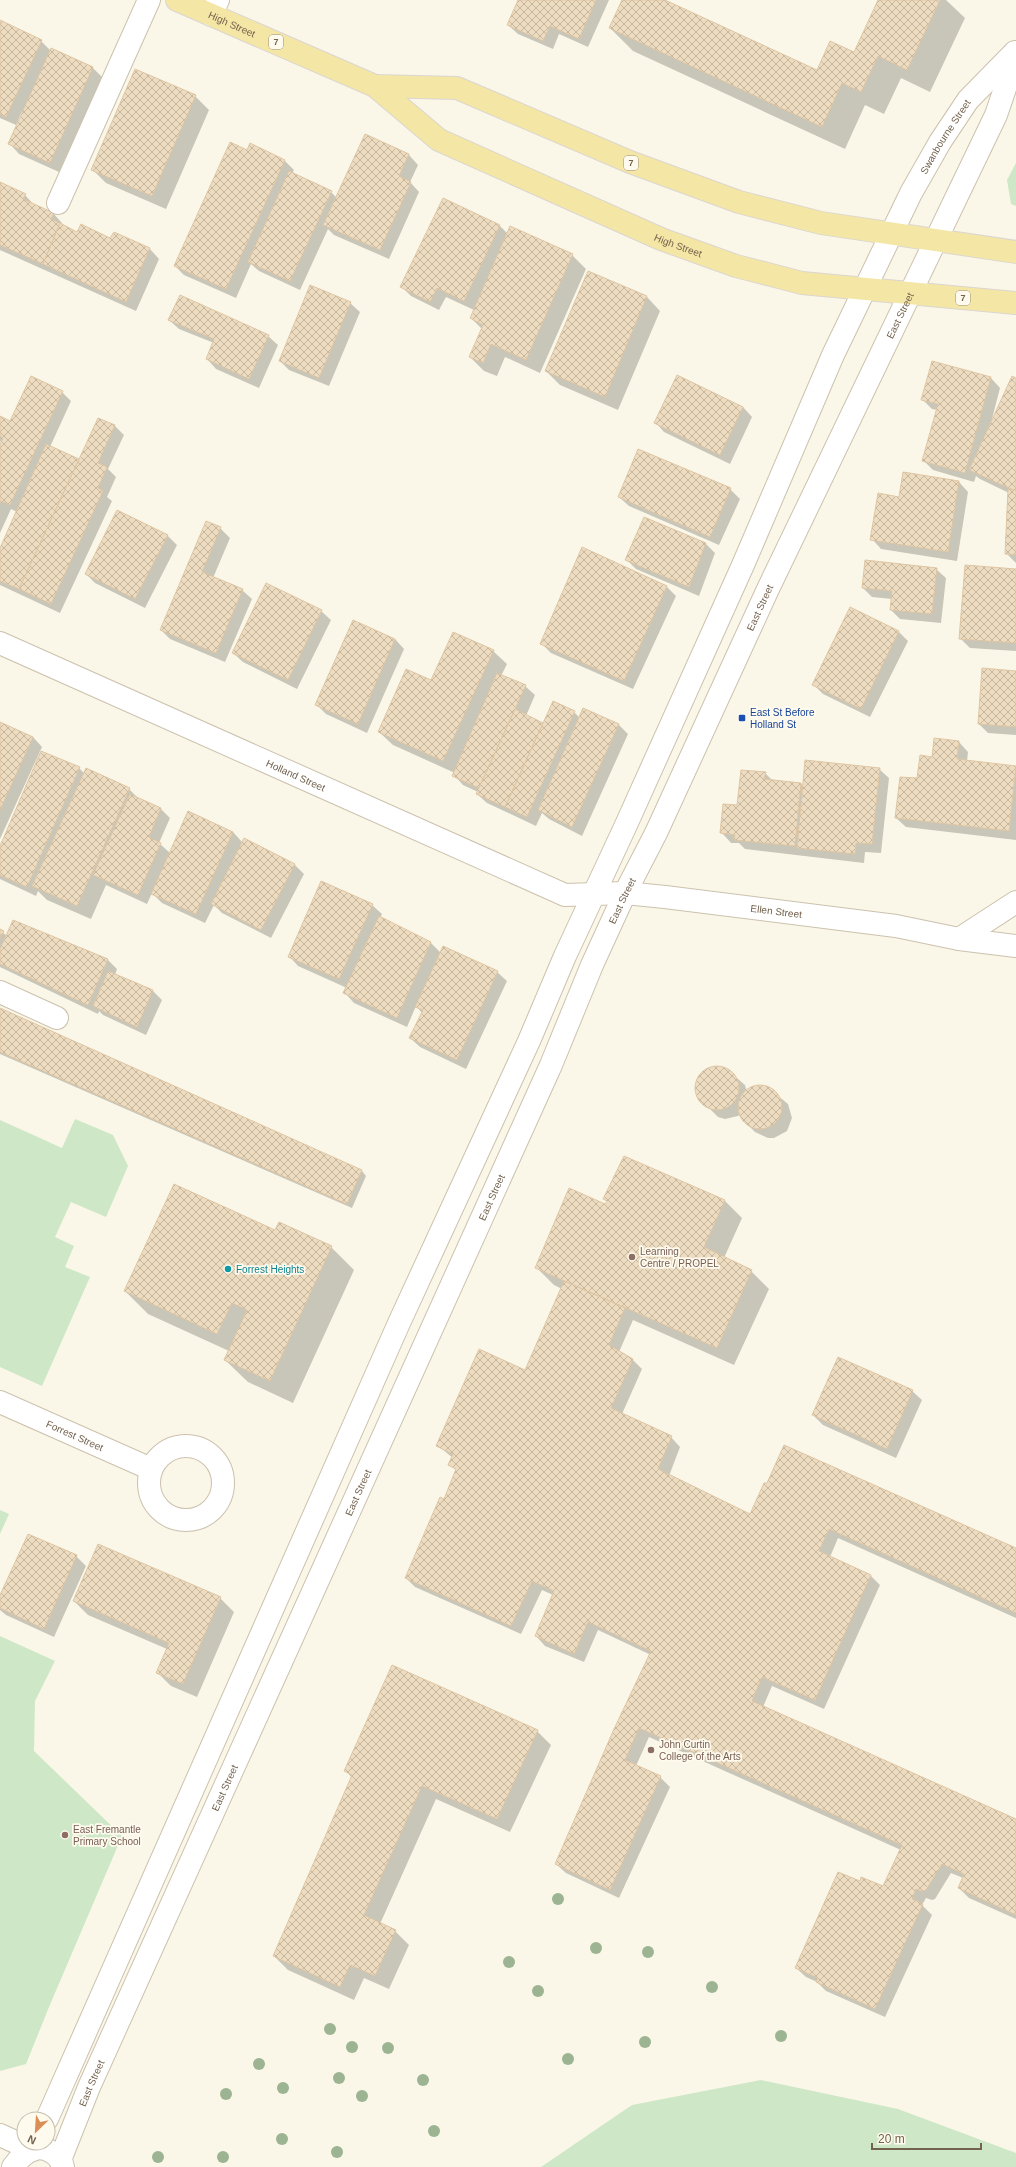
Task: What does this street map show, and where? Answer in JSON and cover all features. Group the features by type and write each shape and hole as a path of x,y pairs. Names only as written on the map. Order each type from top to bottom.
{"main road":[{"name":"High Street","path":"177,0 215,7 375,86 439,140 661,239 736,266 802,283 1016,303"},
{"name":"High Street","path":"375,86 457,88 630,162 739,202 821,223 1016,252"}],"street":[{"path":"58,203 149,0"},
{"name":"Swanbourne Street","path":"891,234 911,193 968,100 1016,52"},
{"path":"934,240 996,115 1016,56"},
{"path":"51,2111 399,1323 526,1048 593,895 737,579 833,355 891,234"},
{"name":"East Street","path":"62,2163 89,2087 551,1065 592,965 625,893 656,833 768,589 934,240"},
{"name":"Holland Street","path":"0,643 565,895 593,895"},
{"name":"Ellen Street","path":"593,895 625,893 896,926 959,938 1016,946"},
{"path":"959,938 1016,902"},
{"path":"0,992 57,1018"},
{"name":"Forrest Street","path":"0,1402 151,1469"},
{"path":"0,2135 16,2140"},
{"path":"13,2167 29,2151"},
{"path":"50,2151 62,2163"}],"green space":[{"path":"1016,163 1016,206 1011,204 1007,180"},
{"path":"75,1119 113,1135 128,1166 106,1217 71,1202 55,1237 74,1246 65,1267 90,1277 42,1386 0,1367 0,1120 62,1148"},
{"path":"0,1510 9,1514 0,1534"},
{"path":"0,1636 55,1661 35,1701 34,1751 122,1836 26,2064 0,2071"},
{"path":"761,2080 898,2109 1016,2153 1016,2167 541,2167 632,2105"}],"building":[{"path":"518,0 596,0 579,39 550,26 543,41 507,25"},
{"path":"622,0 665,0 817,70 830,41 854,52 878,0 940,0 907,70 878,56 861,92 842,83 822,127 609,28"},
{"path":"0,20 42,40 6,117 0,114"},
{"path":"51,48 93,67 50,163 8,144"},
{"path":"135,69 196,95 152,196 91,170"},
{"path":"365,134 409,154 399,176 411,182 380,250 323,225"},
{"path":"230,142 247,150 250,143 285,160 226,289 174,266"},
{"path":"289,171 332,191 290,281 248,262"},
{"path":"0,182 26,194 23,199 54,213 51,219 60,223 43,264 0,245"},
{"path":"443,198 500,225 464,301 437,288 430,302 400,287"},
{"path":"60,223 77,232 81,224 110,238 114,232 150,248 126,302 43,264"},
{"path":"510,226 573,254 526,360 491,344 483,363 469,357 483,325 470,318"},
{"path":"588,271 647,296 605,397 545,371"},
{"path":"310,285 351,302 319,378 279,361"},
{"path":"180,295 269,335 249,379 206,359 214,339 168,320"},
{"path":"932,361 991,377 965,473 922,461 938,404 921,400"},
{"path":"677,375 743,407 720,455 654,423"},
{"path":"31,376 63,391 10,505 1,501 0,503 0,444 3,438 0,436 0,416 10,421"},
{"path":"1012,376 1016,378 1016,490 969,470"},
{"path":"98,418 115,425 98,463 107,467 98,488 103,491 51,604 19,589"},
{"path":"46,444 79,459 19,589 0,581 0,548"},
{"path":"638,449 731,488 710,537 618,497"},
{"path":"903,472 959,481 948,552 870,540 878,493 899,497"},
{"path":"1008,489 1016,490 1016,555 1005,554"},
{"path":"117,510 168,535 135,599 85,574"},
{"path":"644,517 706,543 689,587 625,560"},
{"path":"206,521 221,527 202,572 243,589 216,653 160,630"},
{"path":"582,547 667,586 624,681 540,644"},
{"path":"865,560 937,568 932,614 890,610 892,591 862,588"},
{"path":"965,565 1016,569 1016,643 959,639"},
{"path":"266,583 322,610 288,680 232,653"},
{"path":"850,607 899,631 861,709 812,685"},
{"path":"353,620 395,639 358,724 315,705"},
{"path":"453,632 494,650 443,761 378,732 406,669 431,680"},
{"path":"982,668 1016,671 1016,727 978,724"},
{"path":"497,673 526,685 479,788 452,776"},
{"path":"553,701 575,711 527,817 505,807"},
{"path":"583,708 619,724 572,827 538,810"},
{"path":"515,709 543,723 505,807 476,794"},
{"path":"0,722 33,737 0,810"},
{"path":"934,738 959,741 957,759 1016,766 1009,831 895,818 900,777 917,778 920,755 932,757"},
{"path":"41,751 80,767 27,887 0,875 0,846"},
{"path":"805,760 880,768 872,844 856,843 855,854 797,848"},
{"path":"86,768 130,788 77,906 32,886"},
{"path":"741,770 766,772 764,779 801,783 795,846 734,840 735,835 720,833 723,804 737,805"},
{"path":"130,794 161,808 149,837 161,843 138,895 93,875"},
{"path":"188,811 233,832 196,914 151,894"},
{"path":"244,838 295,864 261,930 211,904"},
{"path":"321,881 373,904 339,979 288,957"},
{"path":"379,916 431,942 397,1018 343,993"},
{"path":"13,920 108,959 88,1005 0,964 0,949"},
{"path":"0,929 4,931 0,938"},
{"path":"443,946 498,971 457,1060 409,1038 423,1010 415,1007"},
{"path":"108,971 153,990 137,1027 93,1006"},
{"path":"0,1008 362,1170 347,1204 0,1052"},
{"path":"713,1066 721,1066 726,1067 733,1072 738,1079 738,1097 733,1104 726,1109 713,1110 705,1107 698,1100 695,1092 695,1084 698,1076 705,1069"},
{"path":"764,1085 776,1091 781,1099 781,1115 776,1123 768,1128 756,1129 744,1123 739,1115 738,1103 744,1091 752,1086"},
{"name":"Learning Centre / PROPEL","path":"624,1156 725,1200 704,1247 752,1270 717,1348 535,1268 569,1188 605,1204 607,1201 603,1199"},
{"name":"Forrest Heights","path":"174,1184 275,1230 279,1222 332,1246 270,1381 224,1360 247,1310 232,1303 217,1334 124,1291"},
{"path":"564,1281 625,1308 609,1345 633,1359 611,1408 672,1436 658,1469 750,1514 764,1483 767,1483 784,1445 1016,1548 1016,1613 829,1529 819,1551 871,1575 815,1700 762,1677 752,1701 1016,1819 1016,1915 958,1888 964,1874 942,1864 926,1890 921,1891 916,1889 912,1899 923,1904 875,2009 816,1982 818,1978 795,1968 838,1872 860,1881 861,1877 883,1886 902,1845 639,1728 625,1760 661,1776 610,1890 555,1864 614,1729 651,1651 588,1622 574,1654 535,1636 554,1591 532,1581 511,1626 405,1578 440,1497 444,1499 456,1469 448,1465 453,1454 436,1446 479,1349 525,1370"},
{"path":"838,1357 913,1390 887,1449 812,1415"},
{"path":"28,1534 77,1555 44,1629 0,1608 0,1595"},
{"path":"98,1544 221,1597 183,1684 156,1673 169,1643 73,1601"},
{"path":"392,1665 538,1730 497,1819 422,1786 364,1915 396,1930 375,1976 350,1965 340,1987 273,1956 352,1775 344,1771"}],"place":[{"name":"East St Before Holland St","path":"742,718"},
{"name":"Learning Centre / PROPEL","path":"632,1257"},
{"name":"Forrest Heights","path":"228,1269"},
{"name":"John Curtin College of the Arts","path":"651,1750"},
{"name":"East Fremantle Primary School","path":"65,1835"}]}
